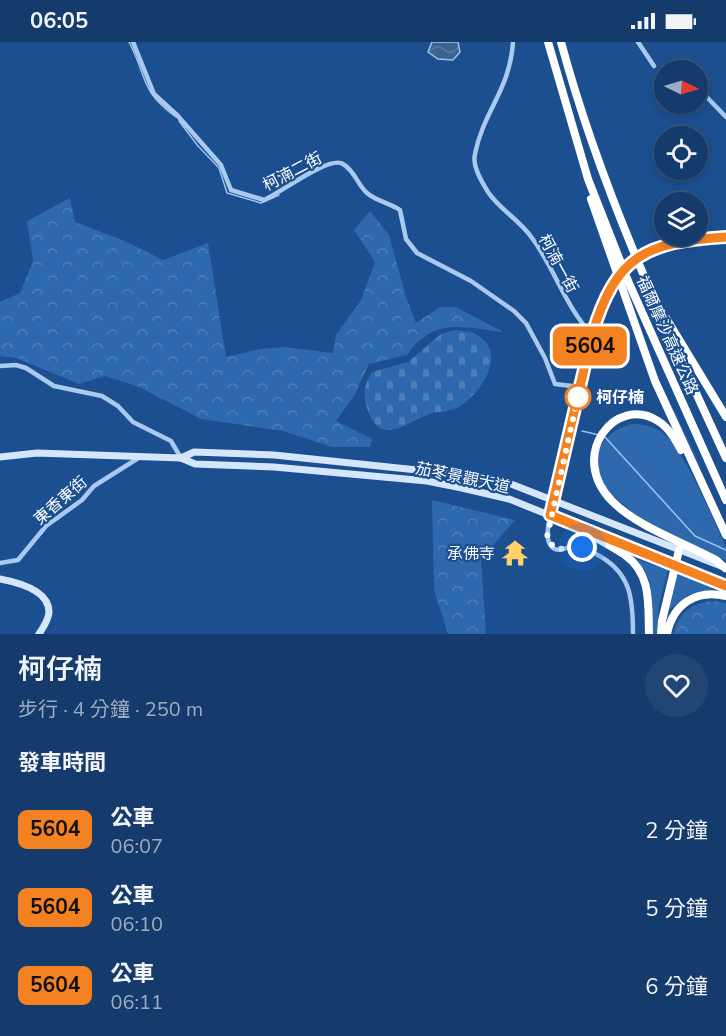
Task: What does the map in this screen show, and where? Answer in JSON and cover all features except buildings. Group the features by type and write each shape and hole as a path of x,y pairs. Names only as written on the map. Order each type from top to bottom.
{"highway":[{"name":"福爾摩沙高速公路","path":"548,42 588,179 628,281 726,500"},
{"name":"福爾摩沙高速公路","path":"561,42 601,173 653,300 726,458"},
{"path":"571,123 610,260 655,381 726,535"},
{"path":"653,300 678,335 726,417"},
{"path":"695,468 667,428 651,417 626,417 614,422 601,435 592,457 595,478 612,501 630,515 716,560 726,568"},
{"path":"588,532 625,555 639,568 649,597 650,634"},
{"path":"662,634 662,621 679,550"},
{"path":"667,634 673,615 686,601 705,594 726,596"}],"street":[{"name":"柯湳二街","path":"133,42 154,94 177,115 221,165 231,190 264,200 314,171 333,162 342,163 355,174 368,193 400,210 406,239 417,253 471,281 514,311 535,338 555,384 580,387"},
{"name":"柯湳一街","path":"513,42 509,72 482,133 475,154 475,164 498,205 531,237 571,308 592,335"},
{"path":"638,42 654,66"},
{"path":"708,98 726,117"},
{"path":"633,634 633,608 625,579 610,562 582,547 574,545 558,549 552,547 547,537 550,515 592,335 606,296 615,279 631,262 647,251 667,243 726,237"},
{"path":"0,366 16,365 26,368 54,386 102,396 133,422 171,441 182,458"},
{"name":"茄苳景觀大道","path":"182,458 194,452 274,455 429,470 511,484 726,568"},
{"name":"茄苳景觀大道","path":"0,457 37,453 182,458 195,464 274,467 427,481 509,499 726,586"},
{"name":"東香東街","path":"0,562 18,560 46,526 82,500 94,486 140,457"},
{"path":"0,579 36,591 47,605 48,615 39,634"}],"green space":[{"path":"70,198 75,222 125,241 163,260 208,243 226,357 260,349 284,347 333,353 336,335 361,300 375,262 354,230 370,211 389,235 406,297 416,323 440,307 456,307 503,332 450,327 428,334 407,355 369,364 354,396 336,421 372,439 370,447 332,447 283,431 201,419 139,387 105,376 79,384 16,358 0,356 0,302 20,293 33,261 27,221"},
{"path":"455,330 473,333 484,340 490,350 489,371 477,391 469,400 453,409 424,416 397,428 389,430 381,428 374,422 365,400 367,381 372,372 408,362 441,334"},
{"path":"658,378 707,479 672,411"},
{"path":"632,424 648,426 660,431 681,455 726,547 726,561 690,545 642,518 621,503 605,486 596,469 598,451 612,433"},
{"path":"432,500 515,520 481,559 486,634 448,634 434,589"},
{"path":"636,559 668,570 659,605 657,634 652,634 650,585 643,567"},
{"path":"677,573 713,589 688,595 665,613"},
{"path":"715,601 726,603 726,634 673,634 679,620 688,610 700,603"}],"water":[{"path":"432,42 458,42 460,52 453,60 438,59 428,52"}],"waterway":[{"path":"129,42 150,91 164,108 176,117"},
{"path":"179,121 219,168 227,193 261,203 279,195"},
{"path":"582,431 599,435"},
{"path":"604,436 695,536 726,550"}],"bus line":[{"name":"5604","path":"726,237 667,243 647,251 631,262 615,279 598,314 592,335 550,515 726,586"}],"place":[{"name":"柯仔楠","path":"578,397"},
{"name":"承佛寺","path":"515,553"}],"route":[{"path":"578,397 580,387 547,537 552,547 558,549 566,549 574,545 582,547"}]}
